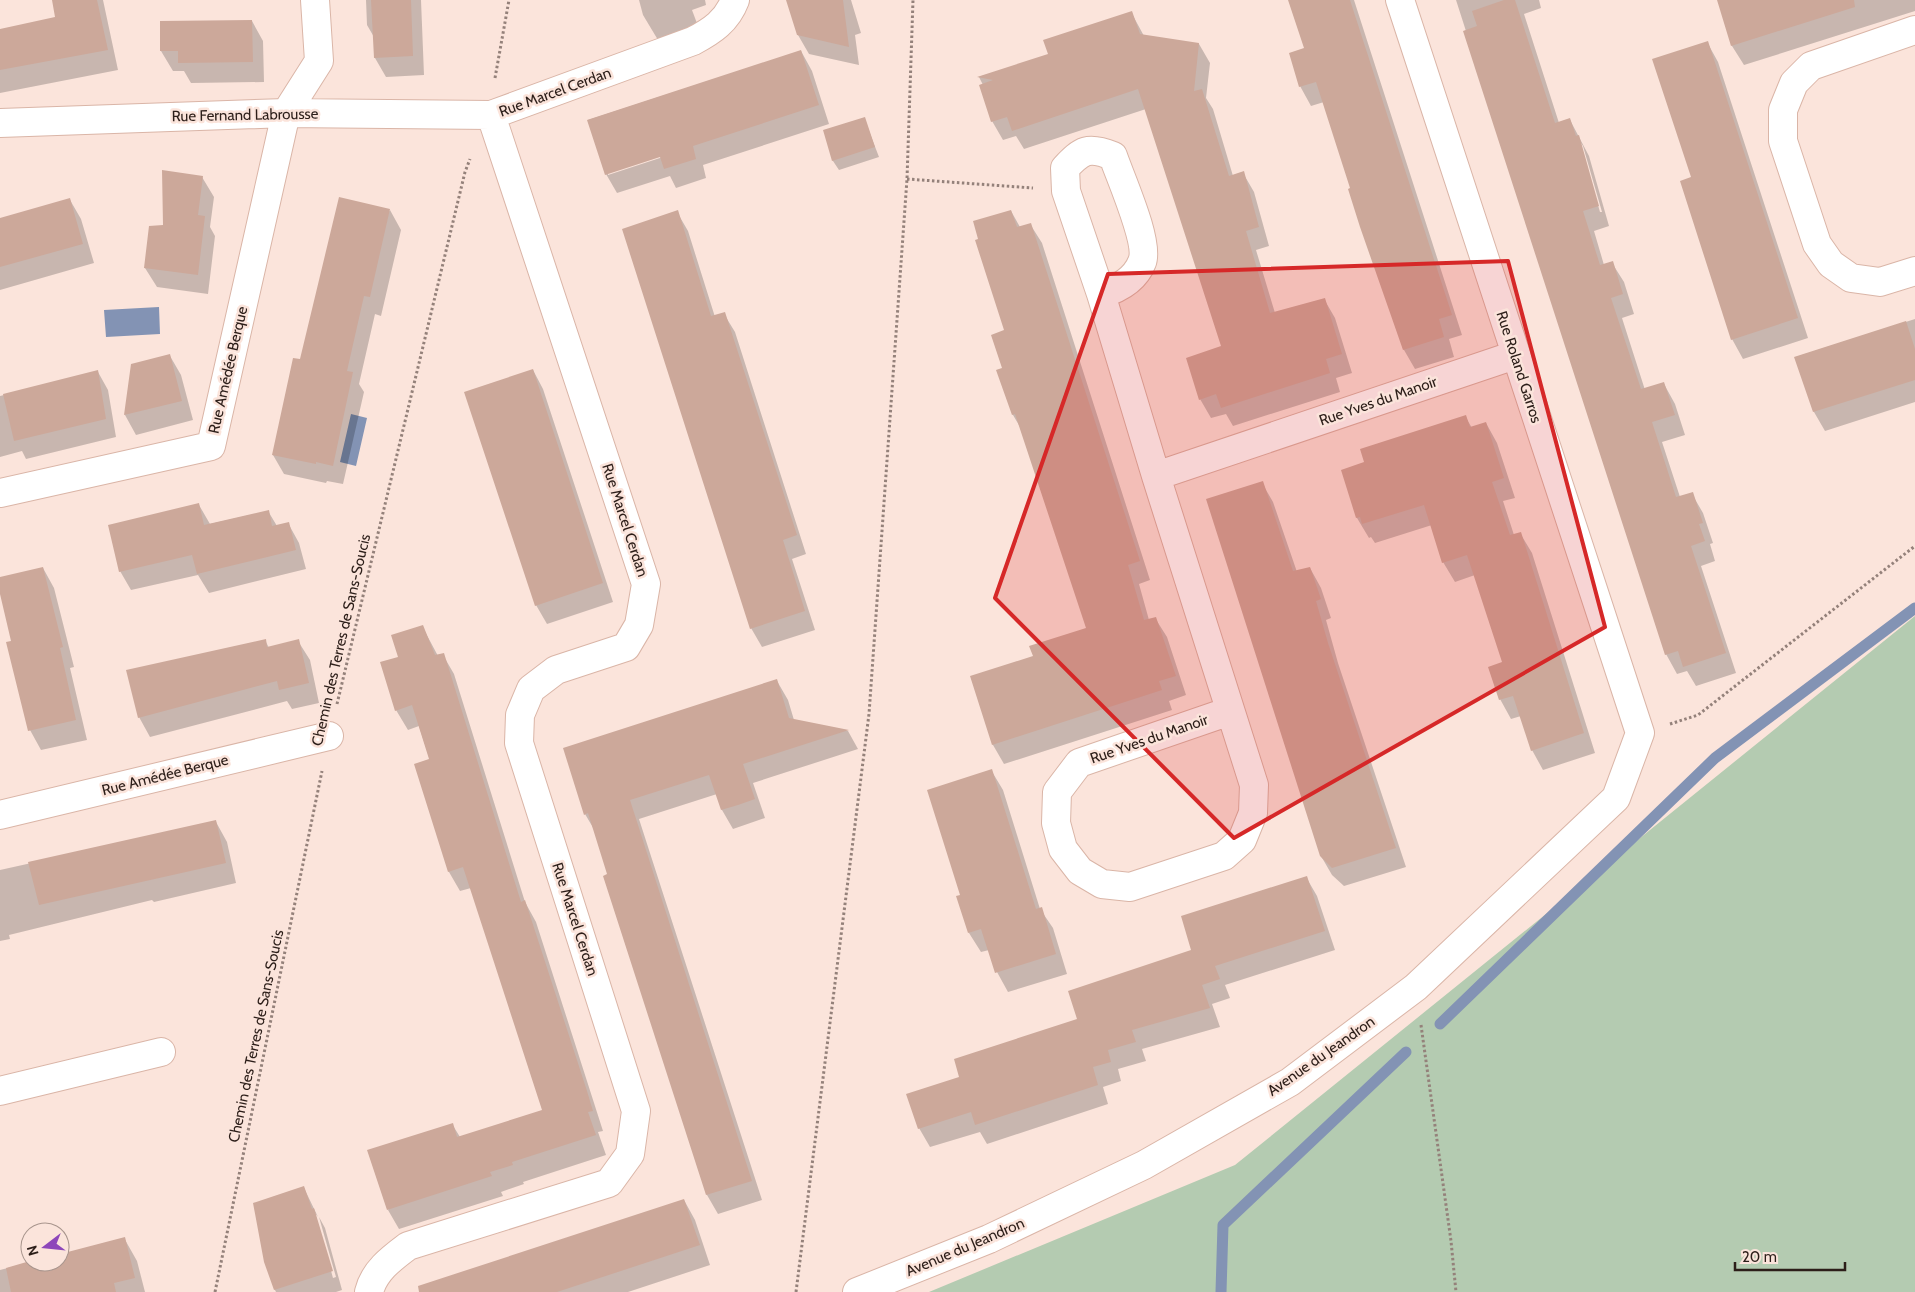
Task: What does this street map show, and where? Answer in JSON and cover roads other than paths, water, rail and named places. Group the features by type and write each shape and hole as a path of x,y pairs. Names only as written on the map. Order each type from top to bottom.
{"street":[{"path":"286,113 319,61 315,0"},
{"name":"Rue Marcel Cerdan","path":"369,1292 371,1284 388,1261 408,1246 609,1182 630,1154 636,1111 519,743 520,715 531,689 556,670 626,647 639,625 646,584 491,115 693,42 715,29 730,13 735,0"},
{"name":"Rue Roland Garros","path":"1400,0 1640,733"},
{"path":"1915,30 1811,66 1794,83 1783,110 1783,141 1817,244 1831,264 1851,278 1880,282 1915,271"},
{"name":"Rue Fernand Labrousse","path":"0,123 286,113 491,115"},
{"name":"Rue Amédée Berque","path":"0,493 211,446 286,113"},
{"name":"Rue Yves du Manoir","path":"1101,294 1122,287 1142,262 1143,240 1113,156 1096,149 1079,153 1065,168 1066,191 1101,294 1156,476 1254,785 1253,813 1242,840 1224,856 1130,887 1102,884 1080,870 1063,849 1056,823 1057,792 1079,763 1230,711"},
{"name":"Rue Yves du Manoir","path":"1156,476 1515,355"},
{"name":"Avenue du Jeandron","path":"857,1292 989,1238 1144,1165 1290,1082 1416,987 1616,798 1640,733"},
{"name":"Rue Amédée Berque","path":"0,815 329,736"},
{"path":"0,1090 161,1052"}],"water":[{"path":"159,307 160,334 106,337 104,310"},
{"path":"351,414 367,418 356,466 340,462"}],"waterway":[{"path":"1440,1024 1715,758 1915,608"},
{"path":"1221,1292 1223,1225 1406,1052"}]}
